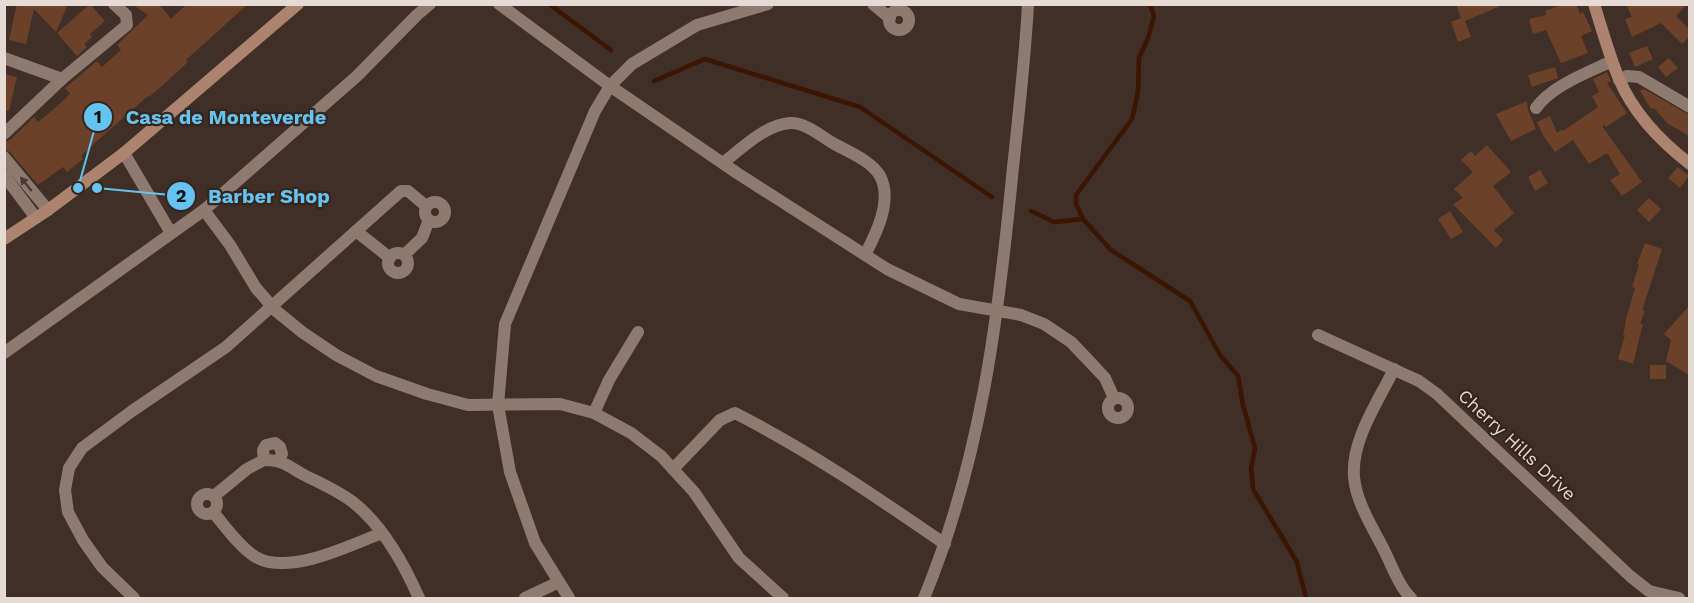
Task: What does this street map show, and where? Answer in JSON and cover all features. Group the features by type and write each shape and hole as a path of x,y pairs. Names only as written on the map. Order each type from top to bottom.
{"main road":[{"path":"4,239 48,210 124,153 298,4"},
{"path":"1594,4 1619,80 1639,115 1665,145 1689,164"}],"street":[{"path":"4,134 62,79 127,25 126,15 114,4"},
{"path":"4,353 204,210 357,76 430,4"},
{"path":"499,4 610,86 723,163 887,269 959,304 1021,315 1044,324 1071,342 1105,378 1114,398"},
{"path":"569,598 535,543 510,472 498,405 506,324 596,111 610,86 632,64 697,26 768,4"},
{"path":"873,4 890,18"},
{"path":"924,598 945,544 962,490 977,429 998,312 1028,4"},
{"path":"4,58 62,79"},
{"path":"1536,108 1545,97 1556,90 1612,61"},
{"path":"1619,80 1627,76 1639,76 1689,107"},
{"path":"723,163 777,126 792,123 805,126 868,164 880,177 885,200 878,230 865,255"},
{"path":"124,153 171,233"},
{"path":"4,157 48,210"},
{"path":"4,175 36,218"},
{"path":"134,598 102,567 83,540 68,512 65,490 69,468 82,448 254,325 272,306 401,191 408,191 426,206"},
{"path":"404,255 408,265 402,273 390,270 388,264 394,254 404,255 422,238 429,220 425,212 426,206 431,202 437,202 444,209 441,219 429,220"},
{"path":"204,210 230,244 256,288 272,306 302,332 328,350 376,376 427,394 468,405 560,404 594,413 632,433 661,456 673,469 694,492 739,558 783,598"},
{"path":"356,231 390,258"},
{"path":"594,413 609,380 638,332"},
{"name":"Cherry Hills Drive","path":"1318,335 1419,381 1437,394 1630,576 1650,591 1679,598"},
{"path":"1394,369 1355,454 1354,477 1358,496 1366,514 1400,581 1412,598"},
{"path":"673,469 720,420 735,413 781,436 848,477 945,544"},
{"path":"382,533 308,560 285,564 255,556 242,545 213,512 217,505 214,496 247,469 264,460 264,447 272,443 278,445 282,450 279,460 353,502 367,514 382,533 407,570 419,598"},
{"path":"525,598 559,582"}],"building":[{"path":"17,4 68,4 56,32 34,9 26,44 9,40"},
{"path":"90,4 105,21 90,34 92,37 84,44 87,47 77,56 57,33"},
{"path":"132,4 159,4 171,19 187,4 248,4 186,60 188,62 163,85 81,156 83,159 67,172 63,167 38,185 10,152 4,149 4,142 10,140 34,117 38,122 55,108 70,94 65,88 97,61 102,67 121,50 117,45 148,15"},
{"path":"1456,4 1503,5 1465,21 1471,37 1458,42 1451,22 1461,18"},
{"path":"1564,4 1576,4 1580,14 1583,12 1592,31 1581,36 1588,53 1561,63 1546,30 1533,34 1529,19 1546,15 1545,11"},
{"path":"1626,4 1687,4 1676,16 1689,29 1689,37 1682,44 1661,23 1632,37 1625,19 1632,17"},
{"path":"1647,46 1653,59 1635,67 1629,53"},
{"path":"1669,58 1678,68 1666,77 1658,67"},
{"path":"1555,67 1558,78 1532,87 1528,75"},
{"path":"1607,72 1611,81 1607,83 1627,113 1606,127 1602,126 1642,182 1622,196 1610,180 1620,174 1607,153 1589,164 1573,140 1555,152 1537,122 1550,116 1557,133 1598,107 1592,96 1599,92 1593,79"},
{"path":"4,74 17,77 9,111 4,110"},
{"path":"1644,89 1689,115 1689,136 1667,123 1654,108 1651,109 1640,91"},
{"path":"1527,101 1528,110 1536,129 1511,141 1496,114"},
{"path":"1487,145 1511,172 1493,186 1514,213 1494,230 1503,240 1496,248 1453,204 1463,198 1454,189 1473,172 1461,160 1471,151 1475,156"},
{"path":"1678,167 1689,176 1680,188 1668,178"},
{"path":"1540,170 1548,183 1535,191 1528,177"},
{"path":"1649,198 1661,209 1649,222 1637,210"},
{"path":"1450,211 1463,232 1451,239 1438,219"},
{"path":"1645,243 1662,249 1642,310 1645,311 1640,324 1643,324 1633,364 1618,359 1635,288 1632,287 1639,265 1637,264"},
{"path":"1689,306 1689,375 1666,361 1671,340 1664,334"},
{"path":"1650,365 1666,365 1666,379 1650,379"}],"waterway":[{"path":"549,4 611,50"},
{"path":"1150,4 1154,16 1139,58 1138,92 1132,119 1076,195 1076,204 1083,219 1111,250 1190,301 1220,355 1238,376 1255,448 1251,468 1253,489 1297,562 1306,598"},
{"path":"654,81 705,59 860,107 992,197"},
{"path":"1031,211 1054,222 1083,219"}],"place":[{"name":"Casa de Monteverde","path":"78,188"},
{"name":"Barber Shop","path":"97,188"}]}
